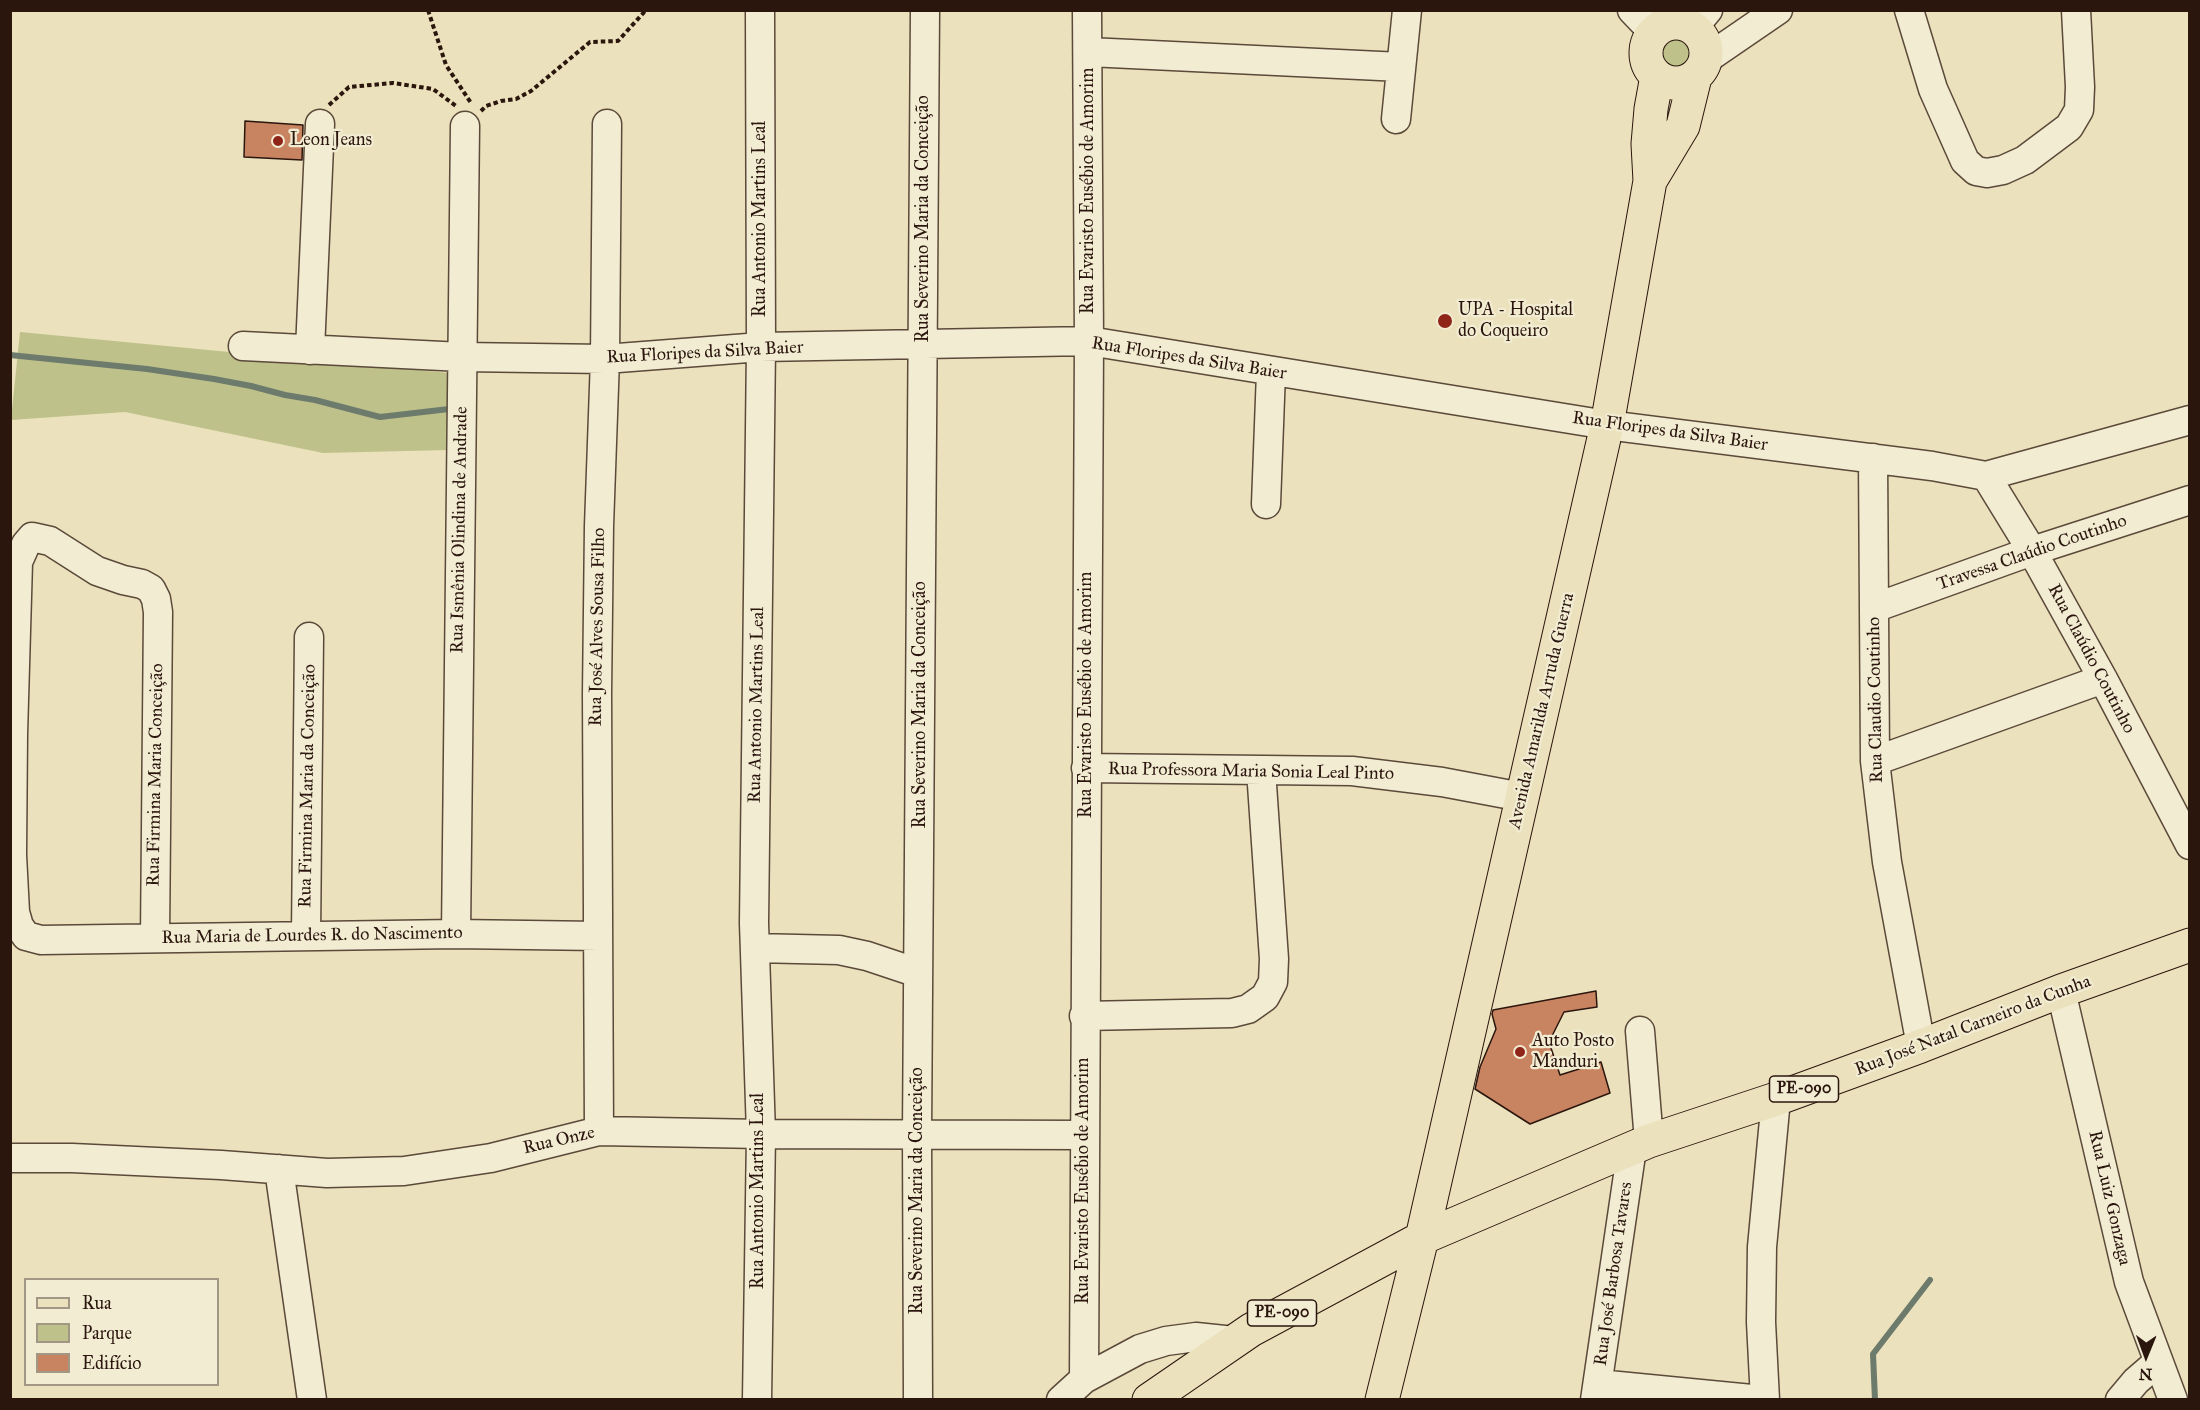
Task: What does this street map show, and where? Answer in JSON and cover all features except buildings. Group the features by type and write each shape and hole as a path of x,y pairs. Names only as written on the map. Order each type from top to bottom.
{"main road":[{"path":"1650,181 1683,126 1700,69 1704,43 1673,19 1648,41 1646,51 1651,69 1666,81 1676,83 1686,81 1700,69"},
{"path":"1650,181 1650,121 1657,76"},
{"name":"Avenida Amarilda Arruda Guerra","path":"1382,1400 1422,1238 1607,425 1650,181"},
{"name":"Rua José Natal Carneiro da Cunha","path":"1422,1238 1641,1145 1922,1046 2190,945"},
{"name":"PE-090","path":"1149,1400 1234,1341 1309,1297 1422,1238"}],"street":[{"name":"Rua Antonio Martins Leal","path":"757,1400 761,1134 755,948 761,347 760,10"},
{"name":"Rua Severino Maria da Conceição","path":"918,1400 916,1133 925,10"},
{"name":"Rua Evaristo Eusébio de Amorim","path":"1084,1379 1089,341 1087,10"},
{"path":"1396,119 1407,10"},
{"path":"1700,69 1778,10"},
{"path":"1909,10 1933,89 1965,162 1976,171 1987,174 2025,160 2069,127 2079,110 2076,10"},
{"path":"1089,52 1401,67"},
{"name":"Rua Ismênia Olindina de Andrade","path":"456,934 462,357 472,114"},
{"path":"310,350 323,118"},
{"name":"Rua José Alves Sousa Filho","path":"599,1131 598,562 605,359 607,124"},
{"name":"Rua Floripes da Silva Baier","path":"243,345 462,357 605,359 761,347 1089,341 1607,425 1873,458 1986,476"},
{"path":"1266,504 1271,372"},
{"path":"1986,476 2190,420"},
{"name":"Rua Claudio Coutinho","path":"1873,458 1875,761 1887,862 1922,1046"},
{"name":"Rua Claúdio Coutinho","path":"1986,476 2032,551 2103,679 2190,845"},
{"name":"Travessa Claúdio Coutinho","path":"1874,608 2032,551 2190,500"},
{"name":"Rua Firmina Maria Conceição","path":"18,926 15,912 12,855 18,562 26,543 32,537 51,541 97,571 142,584 151,589 156,599 158,612 155,938"},
{"name":"Rua Firmina Maria da Conceição","path":"306,936 309,637"},
{"path":"1875,761 2103,679"},
{"name":"Rua Professora Maria Sonia Leal Pinto","path":"1086,768 1352,771 1394,775 1522,797"},
{"path":"1084,1016 1232,1013 1248,1009 1265,997 1273,982 1274,959 1261,770"},
{"name":"Rua Maria de Lourdes R. do Nascimento","path":"18,926 41,939 456,934 598,936"},
{"path":"755,948 839,950 867,956 918,973"},
{"name":"Rua Luiz Gonzaga","path":"2061,992 2129,1282 2173,1400"},
{"name":"Rua José Barbosa Tavares","path":"1596,1392 1641,1145 1640,1031"},
{"path":"1596,1392 1763,1400 1762,1247 1776,1099"},
{"name":"Rua Onze","path":"10,1158 72,1158 327,1173 404,1171 491,1158 599,1131 1084,1135"},
{"path":"279,1169 312,1400"},
{"path":"1061,1400 1084,1379 1140,1349 1166,1341 1196,1337 1234,1341"},
{"path":"2120,1400 2136,1381 2158,1362"}],"path":[{"path":"428,10 446,65 472,114"},
{"path":"472,114 486,106 516,99 531,91 590,42 618,41 646,10"},
{"path":"323,118 329,104 349,87 393,83 433,89 456,106 472,114"}],"green space":[{"path":"1677,33 1691,37 1699,48 1683,77 1668,75 1657,65 1655,57 1659,43 1664,37"},
{"path":"20,332 449,373 448,450 323,453 125,412 11,420"}],"waterway":[{"path":"10,355 147,369 214,379 315,400 380,417 449,409"},
{"path":"1875,1400 1873,1354 1930,1280"}],"place":[{"name":"Leon Jeans","path":"278,141"},
{"name":"UPA - Hospital do Coqueiro","path":"1445,321"},
{"name":"Auto Posto Manduri","path":"1520,1052"}]}
